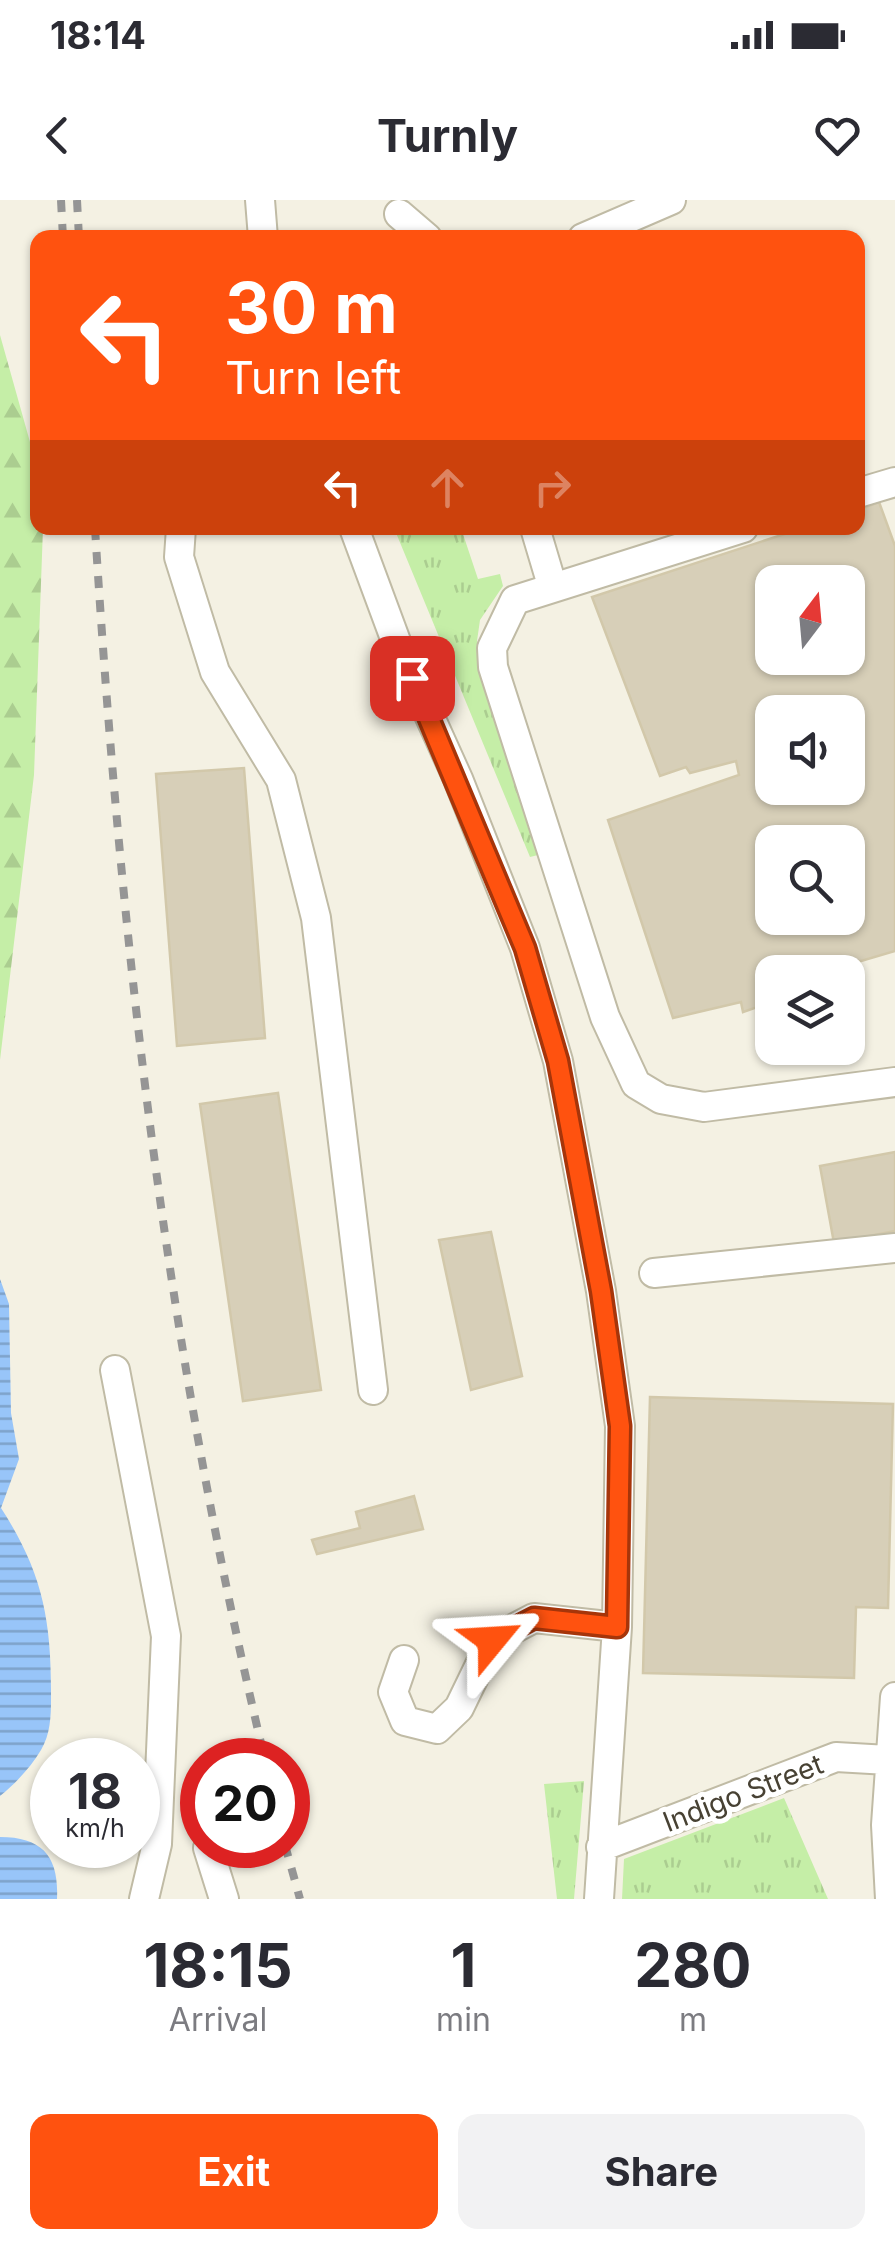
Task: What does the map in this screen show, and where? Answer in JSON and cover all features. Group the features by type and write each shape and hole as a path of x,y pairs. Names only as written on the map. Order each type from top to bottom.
{"street":[{"path":"260,200 262,230"},
{"path":"602,230 671,200"},
{"path":"399,214 418,230"},
{"path":"865,492 894,488"},
{"path":"181,535 179,557 215,672 281,780 316,918 373,1390"},
{"path":"357,535 397,644 458,778 525,948 558,1061 601,1291 620,1426 617,1627 599,1899"},
{"path":"537,535 552,585"},
{"path":"720,535 514,600 492,648 493,666 606,1017 636,1084 661,1100 704,1107 895,1082"},
{"path":"654,1273 895,1248"},
{"path":"115,1370 166,1636 158,1844 144,1899"},
{"path":"404,1660 393,1692 404,1720 437,1728 459,1708 492,1640 534,1618 617,1627"},
{"path":"890,1899 888,1760 895,1697"},
{"name":"Indigo Street","path":"601,1847 836,1757 888,1760"},
{"path":"214,1868 224,1899"}],"green space":[{"path":"0,335 30,442 30,535 43,535 34,775 0,1060"},
{"path":"397,535 463,535 478,579 500,574 503,586 480,620 477,641 546,853 530,857"},
{"path":"584,1781 574,1899 557,1899 544,1784"},
{"path":"784,1798 828,1899 622,1899 624,1859"}],"water":[{"path":"0,1279 9,1304 11,1413 19,1459 1,1508 26,1552 41,1594 49,1639 51,1698 46,1738 30,1738 30,1765 0,1796"},
{"path":"0,1837 27,1841 30,1868 54,1868 57,1899 0,1899"}],"building":[{"path":"879,502 895,546 895,951 865,960 865,955 755,955 755,1008 743,1012 741,1002 673,1018 608,820 739,775 736,761 690,773 686,767 660,776 592,597 782,535 865,535 865,507"},
{"path":"244,768 265,1038 177,1046 156,774"},
{"path":"278,1093 321,1390 243,1401 200,1104"},
{"path":"895,1152 895,1231 834,1243 820,1166"},
{"path":"491,1232 522,1376 471,1390 439,1240"},
{"path":"650,1397 893,1404 888,1608 856,1607 854,1678 643,1673"},
{"path":"414,1496 423,1529 317,1554 312,1540 360,1528 356,1512"}],"railway":[{"path":"61,200 63,230"},
{"path":"77,200 79,230"},
{"path":"95,535 119,840 153,1148 201,1454 260,1738"},
{"path":"291,1868 300,1899"}],"route":[{"path":"412,678 458,778 525,948 558,1061 601,1291 620,1426 617,1627 534,1618 492,1640"}]}
